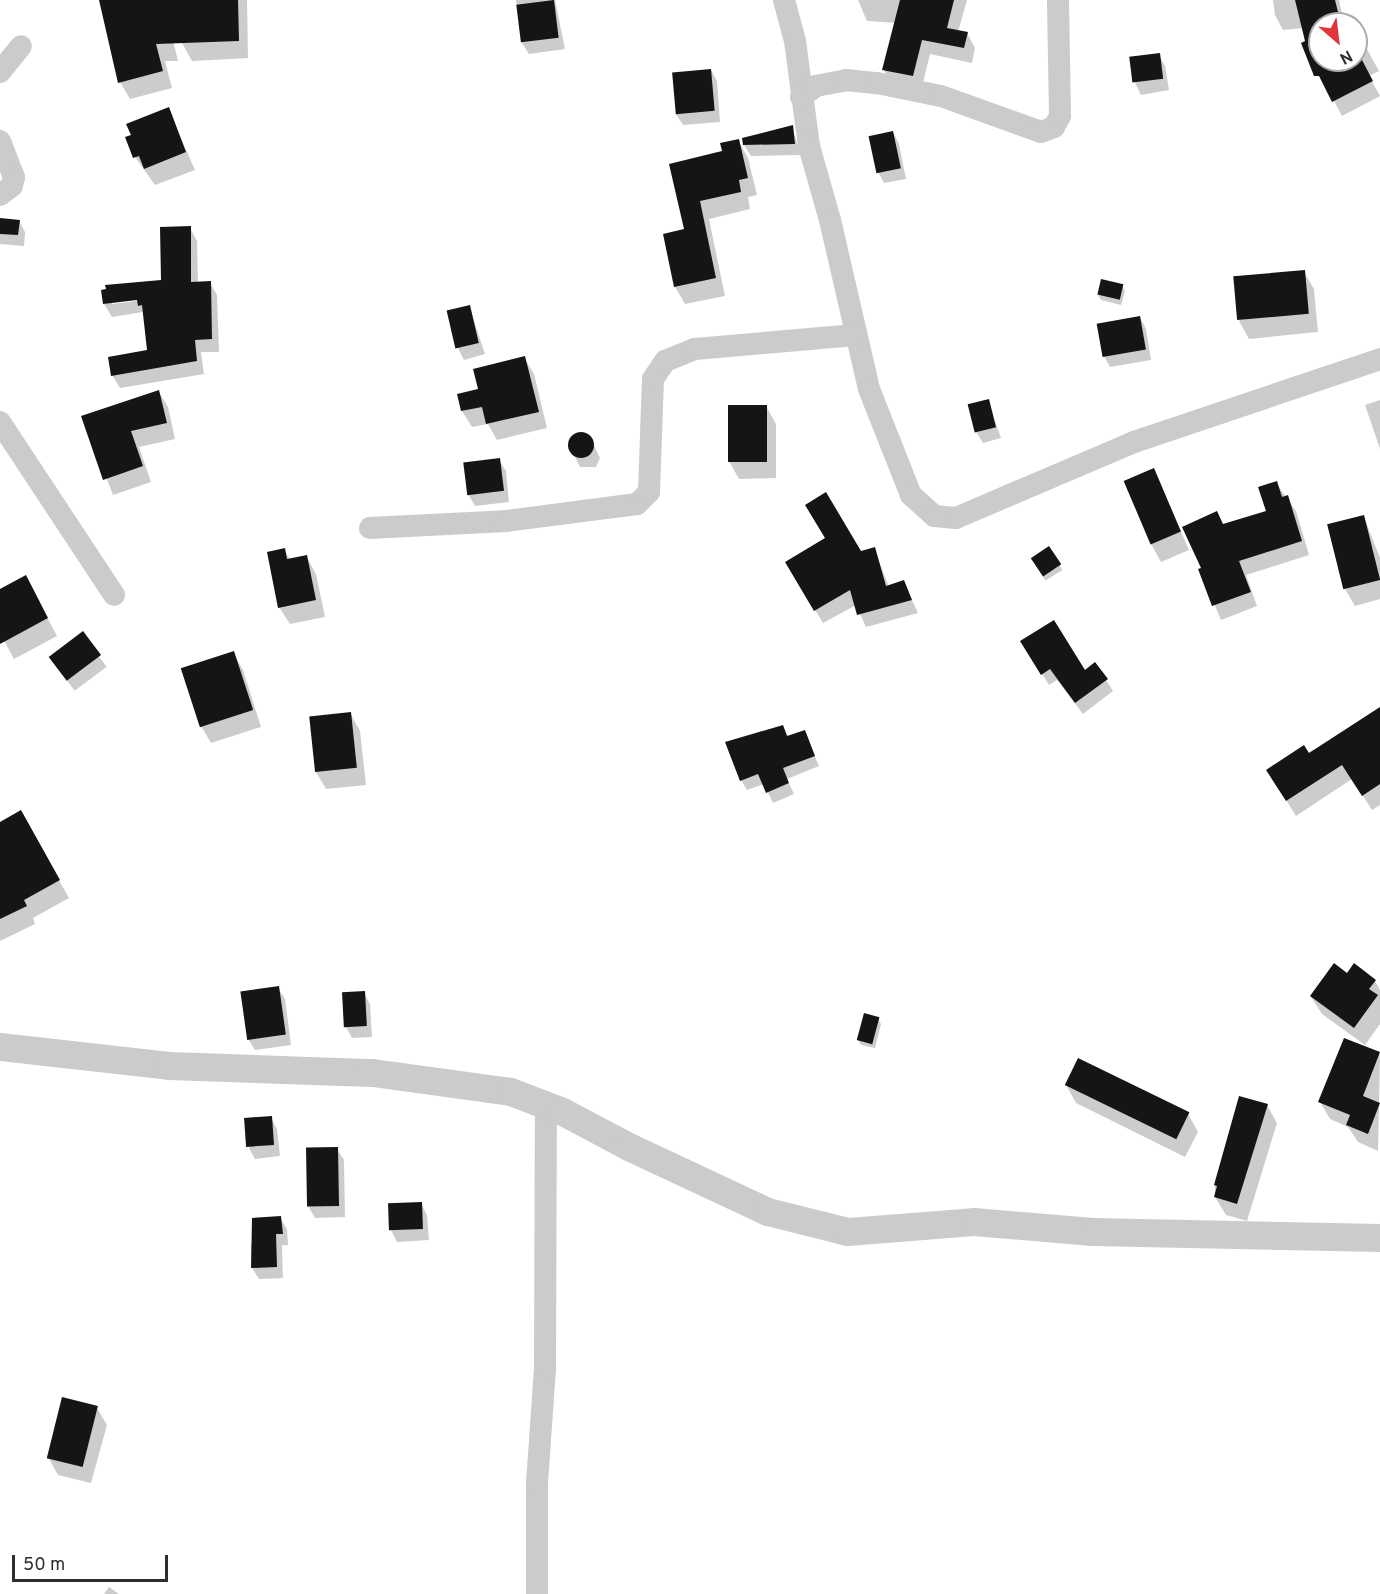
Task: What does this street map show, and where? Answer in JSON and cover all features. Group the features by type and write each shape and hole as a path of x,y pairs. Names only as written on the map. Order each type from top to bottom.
{"street":[{"path":"784,0 795,41 809,146 830,220 869,389 911,495 934,516 956,518 1134,442 1380,359"},
{"path":"801,97 816,86 846,80 878,83 941,96 1041,132 1054,127 1060,116 1058,0"},
{"path":"0,72 21,46"},
{"path":"0,141 14,177 12,186 0,195"},
{"path":"370,528 506,521 636,504 649,492 653,379 665,361 695,349 855,335"},
{"path":"0,422 114,595"},
{"path":"0,1047 169,1066 373,1073 511,1092 546,1105 768,1212 848,1232 974,1222 1093,1232 1380,1238"},
{"path":"537,1594 537,1483 545,1368 546,1105"}],"building":[{"path":"99,0 238,0 239,41 156,44 163,71 118,83"},
{"path":"554,0 559,38 521,42 516,5"},
{"path":"900,0 954,0 947,28 968,32 964,48 922,40 913,76 882,70"},
{"path":"1295,0 1335,0 1338,12 1308,12 1308,61 1301,43 1305,41"},
{"path":"1160,53 1163,79 1132,83 1129,57"},
{"path":"711,69 715,111 676,114 672,72"},
{"path":"1368,71 1373,81 1332,102 1319,76 1314,76 1312,72"},
{"path":"169,107 186,152 144,169 139,156 133,158 125,137 131,135 126,124"},
{"path":"793,125 795,144 743,145 742,138"},
{"path":"893,131 901,168 876,173 869,136"},
{"path":"739,139 748,178 739,180 741,192 700,201 716,278 674,287 663,234 684,229 669,164 722,151 720,143"},
{"path":"0,218 20,220 18,235 0,234"},
{"path":"191,226 191,282 211,281 212,339 195,340 197,361 111,376 108,357 147,350 142,305 138,306 137,300 103,304 101,290 106,289 105,285 161,280 160,227"},
{"path":"1305,270 1309,314 1237,320 1233,276"},
{"path":"1101,279 1123,284 1120,300 1097,295"},
{"path":"470,305 479,343 455,348 447,310"},
{"path":"1140,316 1146,349 1103,357 1097,324"},
{"path":"525,356 539,412 486,424 482,407 461,411 457,394 478,389 473,369"},
{"path":"159,390 167,423 131,431 143,466 103,480 81,416"},
{"path":"989,399 996,427 975,432 968,404"},
{"path":"728,405 767,405 767,462 728,462"},
{"path":"581,432 591,435 594,445 591,455 581,458 571,455 568,445 571,435"},
{"path":"500,458 504,491 467,495 463,463"},
{"path":"1154,468 1181,532 1151,544 1124,481"},
{"path":"1277,481 1282,497 1288,495 1302,541 1239,561 1251,592 1212,606 1198,569 1201,568 1182,527 1217,511 1223,524 1266,511 1258,487"},
{"path":"826,492 861,551 875,547 886,586 904,580 912,600 857,615 850,590 814,611 785,562 825,538 805,505"},
{"path":"1364,515 1380,580 1343,589 1327,524"},
{"path":"1049,546 1061,564 1043,577 1031,558"},
{"path":"285,548 287,559 307,555 316,600 278,608 267,552"},
{"path":"26,575 48,618 0,644 0,589"},
{"path":"1054,620 1085,670 1095,662 1108,679 1075,703 1050,669 1041,675 1020,641"},
{"path":"83,631 101,655 67,681 49,657"},
{"path":"234,651 253,710 200,727 181,668"},
{"path":"1380,707 1380,784 1362,796 1342,765 1286,801 1266,770 1304,745 1309,753"},
{"path":"351,712 357,768 315,772 309,716"},
{"path":"783,725 787,736 805,730 815,756 783,768 789,783 766,793 758,774 740,781 725,742"},
{"path":"21,810 60,880 24,900 27,906 0,919 0,822"},
{"path":"1334,963 1347,973 1354,963 1376,980 1369,989 1378,995 1354,1028 1310,996"},
{"path":"279,986 286,1035 247,1040 240,991"},
{"path":"365,991 367,1026 344,1027 342,992"},
{"path":"864,1013 879,1017 872,1044 857,1040"},
{"path":"1344,1038 1380,1052 1363,1096 1380,1103 1368,1134 1346,1125 1350,1115 1318,1102"},
{"path":"1078,1058 1189,1112 1176,1139 1065,1085"},
{"path":"1239,1096 1268,1104 1237,1204 1214,1197 1217,1186 1214,1185"},
{"path":"272,1116 274,1145 246,1147 244,1118"},
{"path":"338,1147 339,1206 307,1207 306,1148"},
{"path":"422,1202 423,1229 389,1230 388,1203"},
{"path":"281,1216 283,1234 276,1234 277,1267 251,1268 252,1218"},
{"path":"62,1397 98,1406 83,1467 47,1458"}]}
